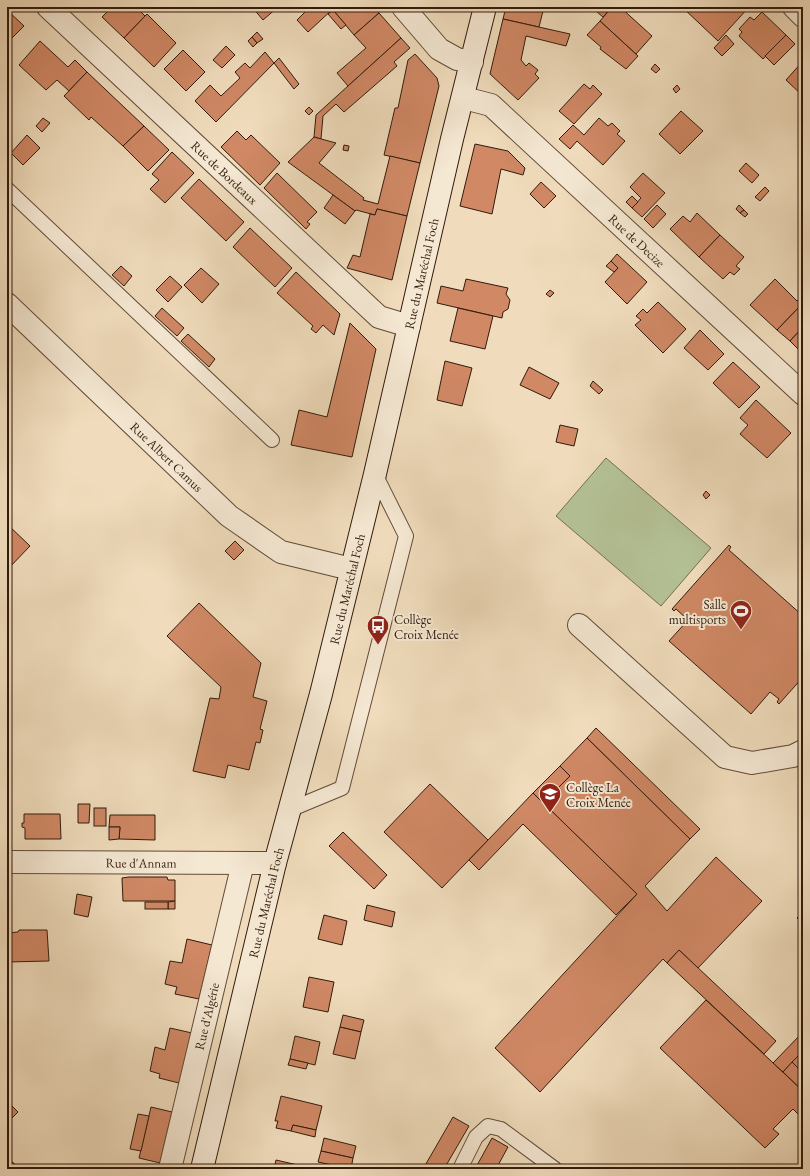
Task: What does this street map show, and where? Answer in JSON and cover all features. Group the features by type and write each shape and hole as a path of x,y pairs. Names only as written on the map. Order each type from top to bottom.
{"street":[{"name":"Rue de Bordeaux","path":"48,7 379,317 409,326"},
{"path":"403,7 439,49 457,59 472,62"},
{"name":"Rue du Maréchal Foch","path":"202,1169 275,864 322,694 485,7"},
{"path":"794,7 803,16"},
{"name":"Rue de Decize","path":"464,98 491,105 803,394"},
{"name":"Rue Albert Camus","path":"7,304 228,516 281,552 351,569"},
{"path":"579,625 725,757 752,763 793,756 803,751"},
{"name":"Rue d'Annam","path":"7,862 275,864"},
{"name":"Rue d'Algérie","path":"170,1169 243,863"}],"lane":[{"path":"7,189 272,440"},
{"path":"289,810 342,788 405,544 406,536 375,474"},
{"path":"460,1169 476,1137 488,1126 501,1129 555,1169"}],"green space":[{"path":"606,458 711,548 661,606 556,516"}],"building":[{"path":"112,7 136,7 145,16 124,38 102,17"},
{"path":"252,7 278,7 263,20"},
{"path":"313,7 335,7 308,32 297,20 307,10 308,12"},
{"path":"335,7 374,7 379,13 354,35 333,10"},
{"path":"506,7 544,7 539,27 503,19"},
{"path":"591,7 612,7 603,17"},
{"path":"612,7 620,7 652,36 636,54 600,21"},
{"path":"682,7 749,7 718,41"},
{"path":"7,10 24,26 7,43"},
{"path":"333,10 346,25 341,29 328,14"},
{"path":"762,12 786,35 763,59 739,36 742,32 739,29 750,17 754,20"},
{"path":"379,13 401,38 348,86 337,73 366,48 354,35"},
{"path":"147,14 176,43 154,67 124,38"},
{"path":"503,19 570,34 566,46 526,36 521,60 526,66 529,63 538,70 535,74 539,78 518,100 490,74"},
{"path":"600,21 638,56 626,69 600,49 601,47 587,35"},
{"path":"257,32 263,39 257,43 252,37"},
{"path":"726,35 734,44 722,56 714,48"},
{"path":"786,35 795,44 774,65 765,56"},
{"path":"252,37 257,43 253,47 248,41"},
{"path":"401,38 410,48 394,62 397,66 344,112 336,104 323,116 321,139 314,137 316,115"},
{"path":"40,41 68,67 75,60 87,72 69,91 57,80 46,90 19,65"},
{"path":"226,46 235,55 222,68 213,60"},
{"path":"183,50 205,72 186,91 164,69"},
{"path":"265,52 274,63 216,122 195,101 210,85 221,96 240,78 235,72 245,63 250,68"},
{"path":"415,54 437,78 439,86 420,163 384,155 395,108 398,108 408,60"},
{"path":"279,58 299,84 294,89 274,63"},
{"path":"803,61 803,96 786,80"},
{"path":"655,64 660,69 656,73 651,69"},
{"path":"87,72 144,126 123,146 91,117 89,120 64,96"},
{"path":"584,84 590,89 593,85 602,94 574,124 559,111"},
{"path":"677,85 680,89 676,93 673,89"},
{"path":"309,107 313,111 309,115 305,111"},
{"path":"681,111 703,131 680,154 659,134"},
{"path":"43,118 50,123 42,132 36,126"},
{"path":"599,118 608,126 612,123 620,131 617,134 625,141 603,165 577,141 570,149 559,139 573,125 584,135"},
{"path":"144,126 169,150 148,171 123,146"},
{"path":"237,131 246,140 251,135 280,163 260,185 221,147"},
{"path":"27,135 40,148 23,165 11,153"},
{"path":"314,137 336,143 319,163 364,198 363,200 378,204 390,156 420,163 407,216 377,209 375,215 355,211 288,162"},
{"path":"475,144 508,151 525,168 523,175 501,169 492,214 460,206"},
{"path":"344,145 349,146 348,151 343,150"},
{"path":"172,152 194,173 165,203 150,189 159,180 152,174"},
{"path":"746,163 759,175 752,183 739,171"},
{"path":"277,173 317,212 307,222 310,224 306,229 264,188"},
{"path":"643,173 665,193 642,217 632,208 641,198 630,187"},
{"path":"199,179 244,222 226,241 181,198"},
{"path":"541,182 556,196 544,208 530,194"},
{"path":"765,187 769,191 760,201 755,197"},
{"path":"333,195 355,211 345,224 324,208"},
{"path":"632,196 638,202 632,208 626,202"},
{"path":"657,205 666,214 653,228 644,219"},
{"path":"739,205 744,210 740,213 736,209"},
{"path":"377,209 407,216 392,280 347,268 353,255 360,257 370,214 375,215"},
{"path":"744,210 748,214 745,217 740,213"},
{"path":"697,213 720,235 699,257 670,229 683,216 690,222"},
{"path":"250,228 292,268 275,287 233,247"},
{"path":"720,235 744,257 736,266 740,269 734,275 730,272 723,279 699,257"},
{"path":"617,254 647,282 627,304 605,282 618,268 611,261"},
{"path":"611,261 618,268 614,272 606,266"},
{"path":"121,266 132,276 124,286 112,275"},
{"path":"201,268 219,284 202,303 184,285"},
{"path":"296,272 340,314 334,335 323,325 316,333 311,329 313,326 277,293"},
{"path":"170,276 182,287 168,302 156,290"},
{"path":"466,279 508,288 506,294 510,300 508,309 503,312 502,318 437,303 441,286 463,291"},
{"path":"775,279 797,301 803,295 803,303 777,330 750,305"},
{"path":"550,290 554,293 550,297 546,294"},
{"path":"658,302 686,329 663,353 635,325 641,320 636,316 643,309 647,313"},
{"path":"803,303 803,327 790,341 777,330"},
{"path":"162,308 184,328 177,336 155,316"},
{"path":"458,308 493,316 485,349 450,341"},
{"path":"350,323 376,349 352,457 291,445 299,410 327,417"},
{"path":"803,327 803,354 790,341"},
{"path":"700,330 724,354 708,370 684,348"},
{"path":"188,334 215,359 209,367 181,341"},
{"path":"445,361 472,368 462,406 437,400"},
{"path":"733,362 760,387 739,408 713,383"},
{"path":"529,367 559,383 550,399 520,385"},
{"path":"593,381 603,390 599,394 590,386"},
{"path":"756,400 791,433 767,458 740,434 748,425 740,418"},
{"path":"560,425 578,429 574,446 556,442"},
{"path":"706,491 710,495 706,499 703,495"},
{"path":"7,524 30,546 7,570"},
{"path":"235,541 244,550 234,560 225,551"},
{"name":"Salle multisports","path":"729,545 731,547 729,550 803,616 803,677 779,704 777,702 779,699 770,692 751,714 669,641 688,620 676,609 674,611 672,609"},
{"path":"199,603 261,663 253,697 267,701 260,729 263,730 260,743 256,742 249,770 228,765 225,778 193,771 210,698 219,699 221,687 167,636"},
{"path":"596,728 700,829 690,839 587,738"},
{"path":"587,738 690,839 645,886 667,911 716,857 762,901 698,968 679,950 667,963 663,959 540,1092 495,1048 637,894 543,803 570,776 560,766"},
{"path":"560,766 570,776 543,803 533,793"},
{"path":"430,784 488,840 442,888 384,832"},
{"path":"533,793 637,894 616,915 523,824 479,870 469,860"},
{"path":"78,804 90,804 89,823 78,823"},
{"path":"94,808 106,808 106,826 94,826"},
{"path":"24,814 60,814 61,839 25,839 25,828 22,827 22,823 24,823"},
{"path":"110,815 155,815 155,840 119,839 120,827 109,827"},
{"path":"109,827 120,827 119,839 109,840"},
{"path":"343,832 387,875 374,889 329,846"},
{"path":"167,877 168,880 175,880 175,901 123,901 122,878"},
{"path":"77,894 92,897 88,917 74,914"},
{"path":"175,901 175,909 168,909 168,902"},
{"path":"145,902 168,902 168,909 145,909"},
{"path":"367,905 395,912 392,927 364,920"},
{"path":"803,912 803,924 797,918"},
{"path":"324,915 347,921 342,945 318,939"},
{"path":"19,930 47,930 49,961 7,962 7,933 18,932"},
{"path":"187,939 212,945 199,999 175,994 177,987 165,984 170,961 182,963"},
{"path":"679,950 776,1041 764,1054 667,963"},
{"path":"309,977 334,982 328,1012 303,1007"},
{"path":"706,1000 803,1091 803,1109 798,1114 793,1109 773,1129 779,1134 765,1148 660,1048"},
{"path":"343,1015 364,1020 361,1032 340,1027"},
{"path":"340,1027 361,1032 355,1059 333,1054"},
{"path":"170,1028 192,1033 179,1083 159,1078 160,1074 150,1071 155,1047 165,1050"},
{"path":"803,1032 803,1051 783,1072 773,1063"},
{"path":"295,1036 320,1042 315,1065 290,1059"},
{"path":"803,1051 803,1073 792,1062"},
{"path":"290,1059 308,1063 306,1069 288,1065"},
{"path":"792,1062 803,1073 803,1091 783,1072"},
{"path":"281,1096 322,1106 316,1130 293,1125 291,1131 276,1128 278,1121 275,1121"},
{"path":"10,1104 18,1112 7,1123 7,1107"},
{"path":"151,1107 172,1112 160,1163 139,1158"},
{"path":"138,1114 149,1116 141,1151 130,1149"},
{"path":"453,1117 469,1126 444,1169 423,1169"},
{"path":"293,1125 316,1130 315,1137 291,1131"},
{"path":"324,1138 356,1146 353,1158 321,1151"},
{"path":"492,1138 508,1147 496,1169 475,1169"},
{"path":"321,1151 353,1158 351,1169 318,1162"},
{"path":"7,1157 20,1169 7,1169"},
{"path":"276,1160 302,1166 301,1169 274,1169"}],"place":[{"name":"Salle multisports","path":"741,630"},
{"name":"Collège Croix Menée","path":"378,646"},
{"name":"Collège La Croix Menée","path":"550,814"}]}
